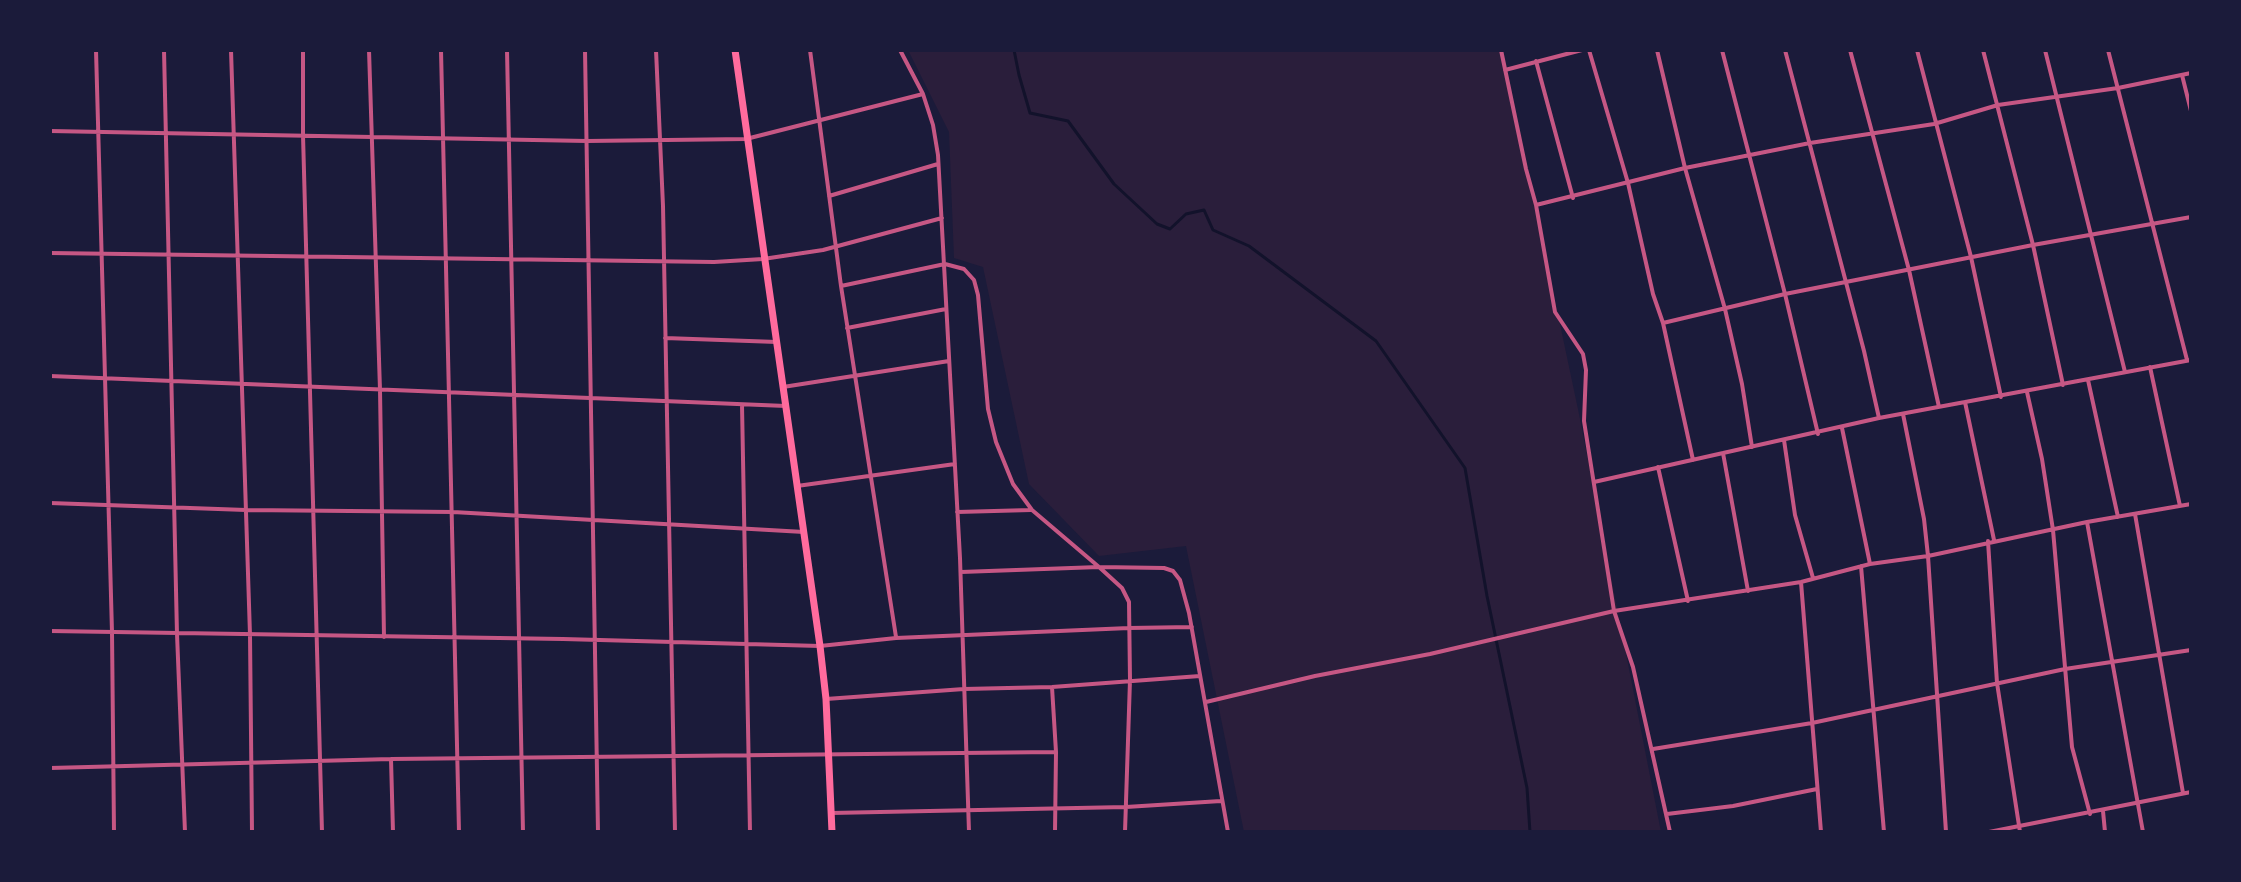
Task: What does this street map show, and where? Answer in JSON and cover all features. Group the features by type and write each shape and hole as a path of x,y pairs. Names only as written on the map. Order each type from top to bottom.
{"main road":[{"path":"735,50 820,646 826,699 832,832"}],"street":[{"path":"96,50 112,632 114,832"},
{"path":"164,50 177,634 185,832"},
{"path":"231,50 250,635 252,832"},
{"path":"303,50 322,832"},
{"path":"369,50 384,637"},
{"path":"441,50 459,832"},
{"path":"507,50 523,832"},
{"path":"585,50 598,832"},
{"path":"656,50 661,141 675,832"},
{"path":"810,50 847,328 896,638"},
{"path":"900,50 923,94 933,125 939,164 961,572 969,832"},
{"path":"1501,50 1536,205 1555,312 1583,354 1586,370 1584,421 1614,611 1633,667 1670,832"},
{"path":"1505,70 1582,50"},
{"path":"1589,50 1628,183 1693,460"},
{"path":"1657,50 1685,168 1725,309 1752,447"},
{"path":"1722,50 1818,434"},
{"path":"1785,50 1847,282 1879,418"},
{"path":"1850,50 1909,270 1939,407"},
{"path":"1917,50 1971,257 2001,397"},
{"path":"1983,50 2033,245 2063,385"},
{"path":"2045,50 2125,372"},
{"path":"1594,482 1879,418 2189,360 2108,50"},
{"path":"1536,61 1573,198"},
{"path":"1536,205 1748,155 1934,124 1998,105 2118,88 2191,73"},
{"path":"2181,74 2191,111"},
{"path":"50,131 587,141 746,139 923,94"},
{"path":"829,196 939,164"},
{"path":"1663,323 1785,294 2191,217"},
{"path":"50,253 663,263 763,259 836,246 942,218"},
{"path":"841,286 945,264 964,269 977,287 991,420 996,442 1013,484 1031,510 1122,588 1129,602 1125,832"},
{"path":"847,328 946,309"},
{"path":"665,338 777,342"},
{"path":"783,387 949,361"},
{"path":"2150,367 2180,506"},
{"path":"50,376 786,406"},
{"path":"2088,380 2118,517"},
{"path":"2027,392 2053,530 2072,747 2090,814"},
{"path":"1965,402 1991,541 1997,683 2020,829"},
{"path":"742,405 750,832"},
{"path":"1903,414 1924,519 1928,556 1946,832"},
{"path":"1842,428 1870,564"},
{"path":"1784,440 1795,515 1813,578"},
{"path":"1723,453 1748,591"},
{"path":"797,486 955,464"},
{"path":"1658,467 1688,601"},
{"path":"50,503 246,510 453,512 804,532"},
{"path":"1206,702 1614,611 1801,582 1870,564 1928,556 2087,522 2191,504"},
{"path":"957,512 1031,510"},
{"path":"2135,514 2183,793"},
{"path":"2087,522 2143,832"},
{"path":"961,572 1133,566 1173,571 1184,592 1192,627 1228,832"},
{"path":"1861,566 1884,832"},
{"path":"1801,582 1821,832"},
{"path":"50,631 820,646 896,638 1192,627"},
{"path":"1653,749 1812,723 2065,669 2191,650"},
{"path":"826,699 1200,676"},
{"path":"1052,687 1056,752 1055,832"},
{"path":"50,768 321,760 1056,752"},
{"path":"391,759 393,832"},
{"path":"1667,814 1733,806 1817,789"},
{"path":"1989,832 2020,829 2191,792"},
{"path":"831,813 1126,807 1222,801"},
{"path":"2103,811 2105,832"}],"shaded area":[{"path":"908,50 1502,50 1579,414 1661,832 1244,832 1186,546 1099,556 1029,484 983,267 954,258 949,132"}],"waterway":[{"path":"1014,50 1030,113 1068,121 1114,184 1157,224 1170,229 1186,214 1204,210 1213,230 1249,246 1376,341 1465,468 1487,596 1527,788 1530,832"}]}
